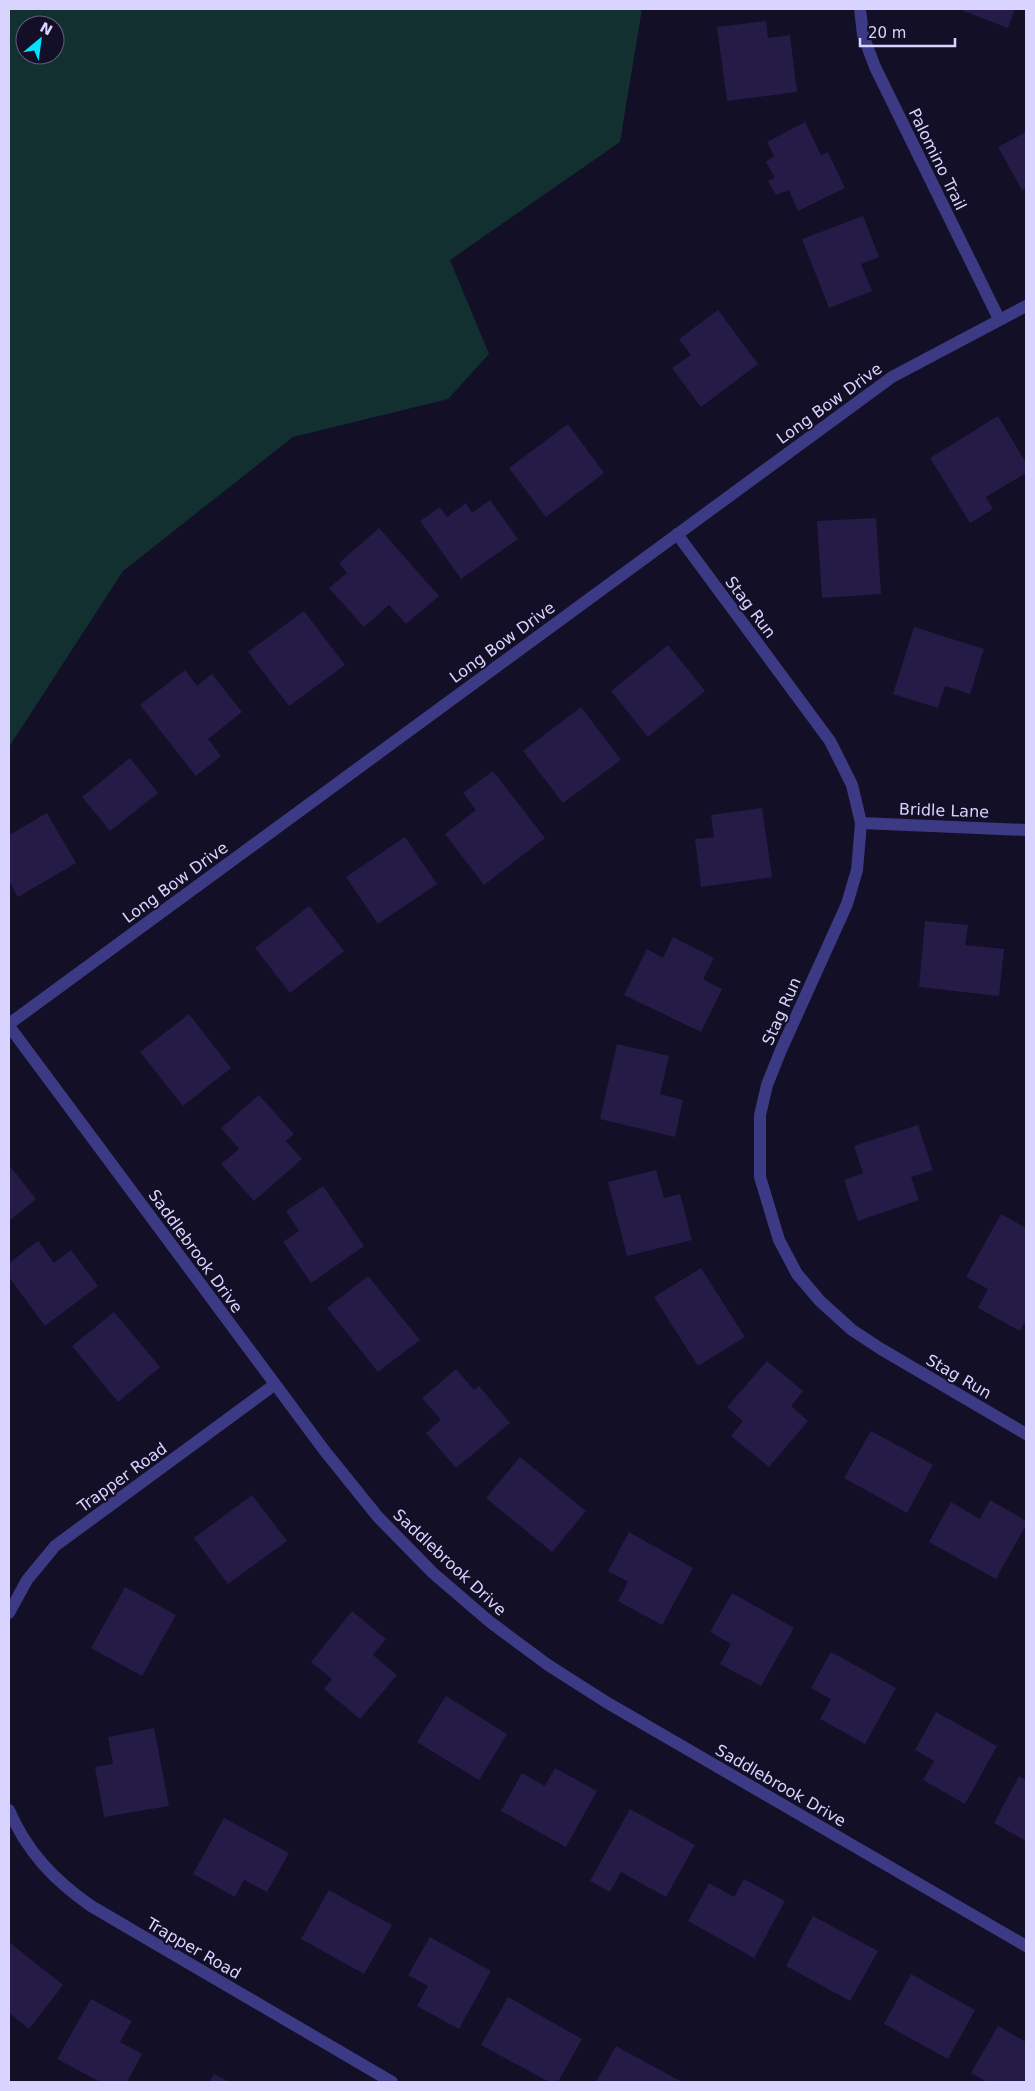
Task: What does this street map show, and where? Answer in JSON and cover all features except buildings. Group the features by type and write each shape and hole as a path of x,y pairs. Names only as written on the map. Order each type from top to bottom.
{"street":[{"name":"Palomino Trail","path":"860,9 863,35 875,67 999,319"},
{"name":"Long Bow Drive","path":"9,1025 892,377 1026,306"},
{"name":"Stag Run","path":"676,534 830,741 852,785 861,823 857,870 847,904 781,1050 767,1085 760,1115 760,1176 779,1240 797,1274 820,1301 852,1330 880,1349 1026,1434"},
{"name":"Bridle Lane","path":"861,823 1026,830"},
{"name":"Saddlebrook Drive","path":"9,1025 324,1450 378,1517 433,1573 490,1622 548,1665 606,1702 1026,1946"},
{"name":"Trapper Road","path":"9,1613 27,1580 55,1546 274,1385"},
{"name":"Trapper Road","path":"9,1810 28,1844 44,1866 64,1886 90,1906 392,2082"}],"green space":[{"path":"9,9 642,9 620,142 450,260 489,354 448,399 293,437 123,571 9,747"}]}
